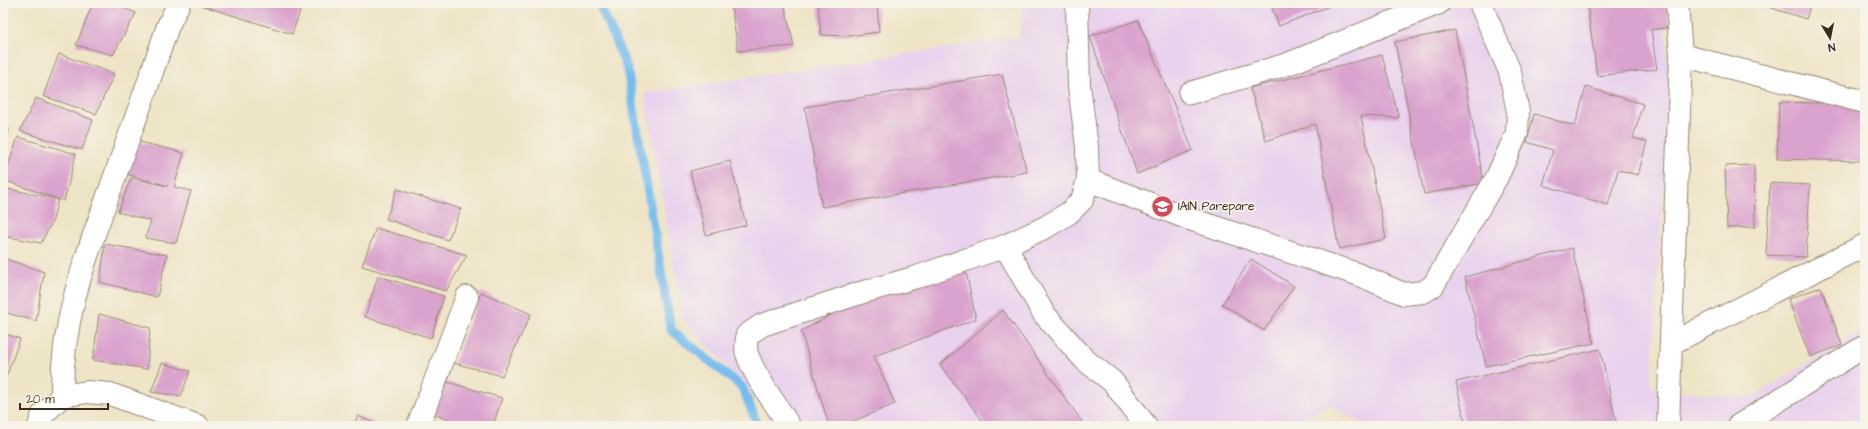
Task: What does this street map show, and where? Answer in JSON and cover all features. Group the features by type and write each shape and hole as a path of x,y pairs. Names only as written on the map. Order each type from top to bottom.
{"street":[{"path":"62,396 62,365 67,328 81,272 168,26 179,3"},
{"path":"789,426 775,401 761,383 747,352 748,335 762,325 860,292 917,277 1006,246 1046,227 1069,213 1082,200 1088,180 1087,147 1079,86 1077,3"},
{"path":"1190,93 1288,64 1439,3"},
{"path":"1088,180 1186,218 1357,274 1404,294 1423,292 1433,286 1497,177 1517,133 1518,112 1512,82 1502,52 1480,3"},
{"path":"1668,426 1681,55 1677,3"},
{"path":"1681,55 1865,102"},
{"path":"1672,344 1865,245"},
{"path":"1006,246 1044,314 1085,360 1113,382 1146,426"},
{"path":"418,426 467,297"},
{"path":"1738,426 1865,346"},
{"path":"39,426 43,414 62,396 87,392 110,394 198,426"}],"shaded area":[{"name":"IAIN Parepare","path":"1023,3 1663,3 1670,86 1651,387 1694,393 1751,398 1865,328 1865,426 1368,426 1330,405 1290,426 770,426 764,407 683,319 644,93 1020,37"}],"building":[{"path":"93,3 111,3 136,13 113,55 76,45"},
{"path":"194,3 303,3 292,34"},
{"path":"784,3 794,46 738,51 731,4"},
{"path":"818,3 877,3 879,32 849,36 821,35"},
{"path":"1270,3 1337,3 1279,26"},
{"path":"1587,3 1667,3 1670,27 1651,30 1657,69 1597,76"},
{"path":"1756,3 1811,3 1806,19"},
{"path":"1138,20 1193,150 1137,174 1090,36"},
{"path":"1455,30 1484,183 1424,194 1395,42"},
{"path":"59,54 114,74 96,114 43,96"},
{"path":"1382,55 1399,118 1361,116 1386,239 1339,249 1315,124 1266,141 1250,88"},
{"path":"1002,74 1027,172 822,207 805,107"},
{"path":"1586,87 1643,104 1633,138 1647,142 1638,175 1618,170 1608,205 1543,185 1553,150 1527,142 1534,114 1575,126"},
{"path":"36,98 93,120 82,150 20,131"},
{"path":"1779,102 1864,104 1862,161 1777,159"},
{"path":"3,128 9,129 4,153 3,153"},
{"path":"18,137 76,154 64,201 3,180"},
{"path":"140,142 184,153 174,187 191,191 176,243 145,238 151,221 118,212 131,178 168,186 122,173"},
{"path":"730,161 746,225 706,235 690,171"},
{"path":"1754,165 1755,227 1727,228 1725,166"},
{"path":"1770,183 1810,185 1806,257 1766,255"},
{"path":"3,188 58,199 53,220 41,243 3,236"},
{"path":"397,189 461,209 448,240 386,219"},
{"path":"376,228 467,255 446,291 362,266"},
{"path":"105,244 167,255 157,297 100,282"},
{"path":"1572,248 1594,343 1486,366 1465,277"},
{"path":"3,258 44,272 36,321 3,312"},
{"path":"1251,259 1294,286 1264,331 1222,304"},
{"path":"965,268 976,319 874,356 895,404 841,426 829,426 801,331 852,304"},
{"path":"378,276 444,296 431,338 365,317"},
{"path":"1821,287 1842,345 1810,357 1788,299"},
{"path":"481,292 531,314 502,376 454,363"},
{"path":"1003,310 1085,426 987,426 940,365"},
{"path":"99,314 150,328 147,369 93,360"},
{"path":"3,333 20,339 5,380 3,380"},
{"path":"1600,349 1617,426 1466,426 1456,382"},
{"path":"162,363 190,371 181,396 151,392"},
{"path":"441,380 502,398 493,426 466,426 430,413"},
{"path":"358,416 382,426 353,426"}],"waterway":[{"path":"599,3 627,68 671,330 742,387 758,426"}],"place":[{"name":"IAIN Parepare","path":"1163,206"}]}
